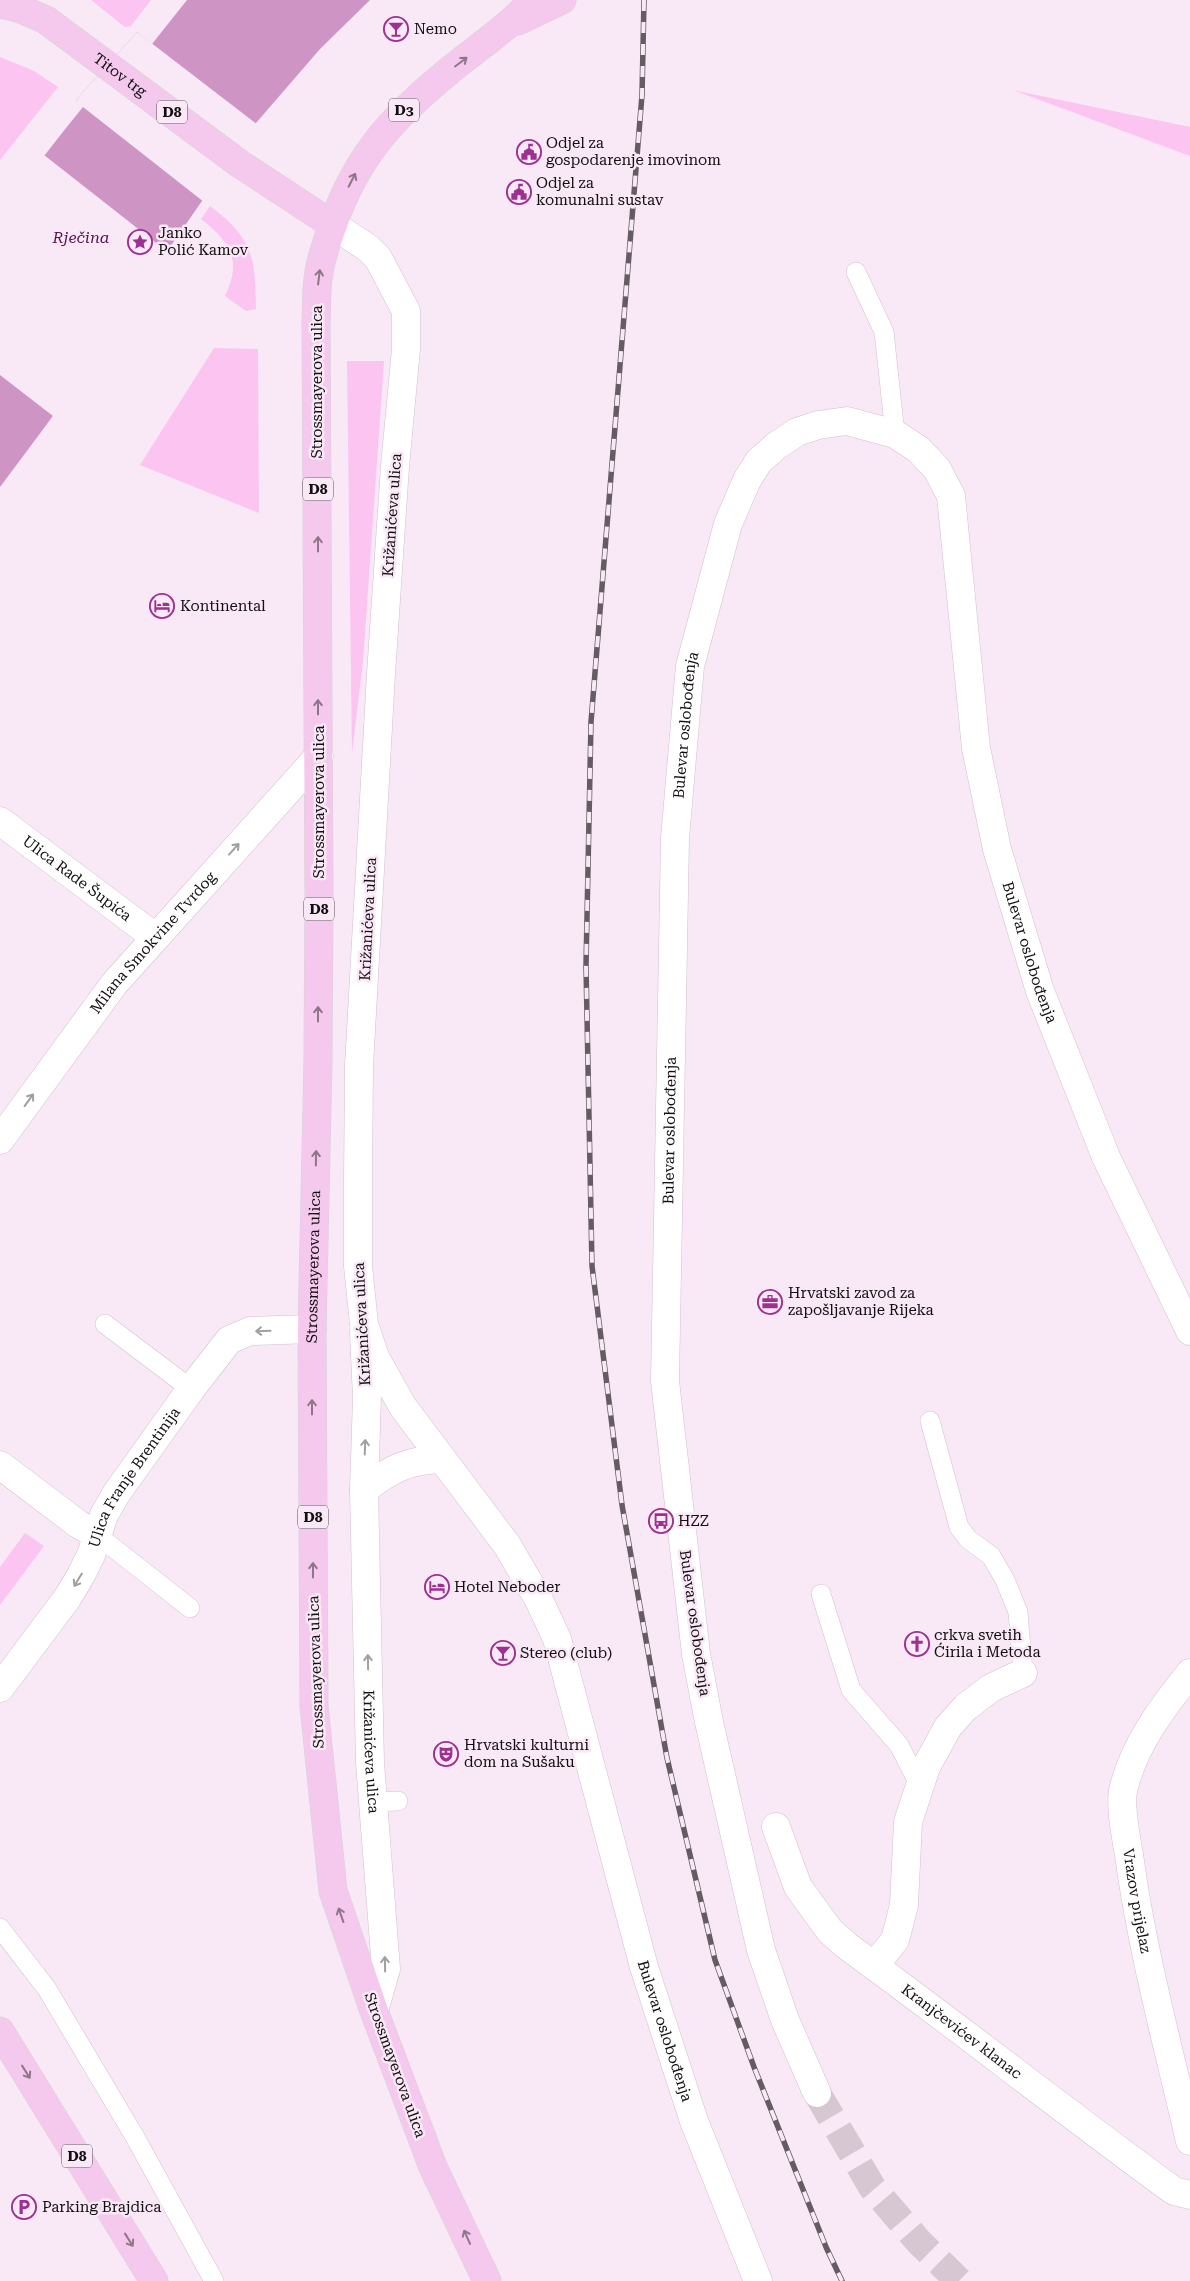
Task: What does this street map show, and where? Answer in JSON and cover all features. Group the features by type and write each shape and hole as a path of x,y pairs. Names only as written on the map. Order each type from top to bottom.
{"main road":[{"path":"510,24 533,0"},
{"name":"D3","path":"333,225 340,202 360,163 382,133 411,103 510,24 562,0"},
{"name":"Titov trg","path":"0,4 18,8 46,20 104,60 240,164 333,225"},
{"name":"Strossmayerova ulica","path":"333,225 323,251 318,278 316,321 319,756 318,1043 312,1329 315,1716 333,1891 374,2011 433,2166 487,2281"},
{"name":"D8","path":"0,2031 154,2281"}],"street":[{"name":"Titov trg","path":"333,225 368,248 387,270 406,310 406,349"},
{"name":"Križanićeva ulica","path":"374,2011 386,1969 385,1801 364,1490 367,1398 364,1324 358,1266 359,1066 382,654 395,466 406,349"},
{"name":"Bulevar oslobođenja","path":"817,2092 785,2020 761,1950 709,1722 696,1654 665,1380 675,838 690,666 728,524 747,480 759,461 776,446 797,432 818,425 847,421 896,434 918,449 937,469 951,496 976,748 997,849 1040,991 1106,1157 1190,1331"},
{"name":"Milana Smokvine Tvrdog","path":"0,1140 110,988 319,756"},
{"name":"Ulica Rade Šupića","path":"0,821 154,938"},
{"name":"Bulevar oslobođenja","path":"364,1324 375,1357 403,1408 507,1545 539,1600 557,1639 644,1968 694,2121 758,2281"},
{"name":"Ulica Franje Brentinija","path":"0,1688 68,1597 91,1555 104,1516 116,1494 191,1389 230,1340 250,1331 312,1329"},
{"path":"364,1490 396,1467 425,1460 442,1459"},
{"path":"0,1465 78,1524 97,1535"},
{"name":"Vrazov prijelaz","path":"1190,1672 1164,1706 1130,1764 1122,1793 1135,1904 1190,2141"},
{"path":"874,1966 896,1940 904,1904 908,1822 926,1767 948,1726 966,1707 991,1688 1023,1673"},
{"name":"Kranjčevićev klanac","path":"776,1828 798,1887 830,1931 985,2048 1070,2116 1174,2191 1190,2196"}],"lane":[{"path":"856,272 884,332 896,434"},
{"path":"105,1324 191,1389"},
{"path":"930,1422 959,1527 968,1539 991,1556 1005,1580 1018,1612 1023,1673"},
{"path":"97,1535 190,1608"},
{"path":"821,1594 851,1690 899,1745 920,1786"},
{"path":"0,1928 47,1989 135,2137 214,2281"}],"shaded area":[{"path":"91,0 151,0 131,26 125,27"},
{"path":"0,57 34,71 58,87 0,160"},
{"path":"1013,90 1190,127 1190,156"},
{"path":"210,206 236,229 249,251 255,276 256,309 246,311 225,296 233,272 233,262 226,244 201,219"},
{"path":"214,348 258,349 259,513 140,465"},
{"path":"347,361 384,361 363,662 352,753"},
{"path":"25,1533 44,1546 0,1605 0,1567"}],"water":[{"name":"Rječina","path":"187,0 370,0 320,49 256,123 53,416 0,487 0,213 82,107 76,100 137,32 152,44"}],"pier":[{"path":"137,32 258,125 204,202 83,107 44,155 169,253 55,417 0,490 53,416 0,375 0,209 79,107 74,99 78,102 76,100"}],"tunnel":[{"path":"817,2093 872,2187 919,2242 959,2281"}],"railway":[{"path":"644,0 642,95 591,722 586,966 592,1266 622,1505 667,1758 715,1960 754,2067 826,2247 842,2281"}],"place":[{"name":"Nemo","path":"396,29"},
{"name":"Odjel za gospodarenje imovinom","path":"529,152"},
{"name":"Odjel za komunalni sustav","path":"519,192"},
{"name":"Janko Polić Kamov","path":"140,242"},
{"name":"Kontinental","path":"162,606"},
{"name":"Hrvatski zavod za zapošljavanje Rijeka","path":"770,1302"},
{"name":"HZZ","path":"661,1521"},
{"name":"Hotel Neboder","path":"437,1587"},
{"name":"crkva svetih Ćirila i Metoda","path":"917,1644"},
{"name":"Stereo (club)","path":"503,1653"},
{"name":"Hrvatski kulturni dom na Sušaku","path":"446,1754"},
{"name":"Parking Brajdica","path":"24,2207"}]}
